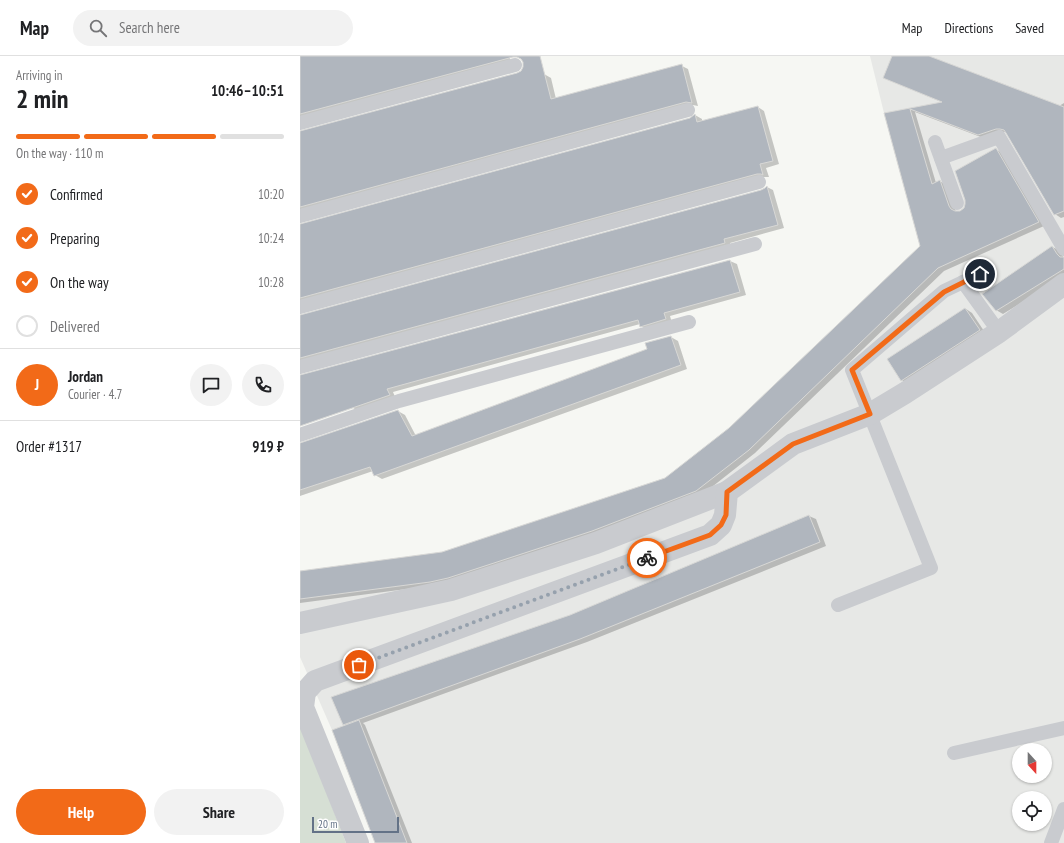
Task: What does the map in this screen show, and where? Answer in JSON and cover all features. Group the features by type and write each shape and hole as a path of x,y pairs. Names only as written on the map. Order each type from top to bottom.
{"street":[{"path":"300,623 451,590 596,543 727,492 793,444 870,414 905,393 998,332 1064,284"},
{"path":"358,843 303,707 305,692 315,681 710,535 721,525 726,515 727,492"}],"lane":[{"path":"300,123 515,65"},
{"path":"300,216 688,110"},
{"path":"941,158 999,137 1064,249"},
{"path":"935,142 957,204"},
{"path":"300,307 759,182"},
{"path":"300,367 755,244"},
{"path":"838,606 931,568 852,370 944,292 980,274"},
{"path":"963,282 998,332"},
{"path":"300,435 399,401 690,322"},
{"path":"954,753 1064,728"},
{"path":"1051,843 1064,809"}],"shaded area":[{"path":"870,56 1064,56 1064,843 375,843 332,730 300,657 300,571 442,552 665,478 734,435 920,246"},
{"path":"300,723 346,843 300,843"}],"building":[{"path":"300,56 540,56 551,99 682,64 692,103 686,102 300,207 300,131 517,73 521,71 523,62 517,57 513,57 300,114"},
{"path":"892,56 929,56 1064,107 1064,211 1054,215 1004,130 996,129 978,135 910,109 932,184 940,180 951,209 960,211 964,208 965,204 955,171 996,148 1039,222 938,268 749,450 696,491 592,531 448,578 430,582 300,599 300,571 442,552 665,478 729,428 920,246 884,113 942,102 883,78"},
{"path":"758,106 773,161 760,164 763,175 757,174 300,298 300,224 690,118 695,114 697,122"},
{"path":"767,186 778,225 724,239 725,243 300,358 300,315 761,190"},
{"path":"1052,246 1060,257 1064,257 1064,269 996,311 982,294"},
{"path":"730,260 740,292 664,313 666,319 640,327 638,320 387,389 390,395 300,426 300,375"},
{"path":"965,308 980,330 901,381 887,359"},
{"path":"671,336 681,365 374,476 370,467 300,490 300,443 398,410 412,436 647,349 645,343"},
{"path":"809,515 820,542 580,639 343,725 331,697 570,615"},
{"path":"359,720 407,843 375,843 332,730"}],"way so far":[{"path":"359,665 647,558"}],"route":[{"path":"647,558 710,535 721,525 726,515 727,492 793,444 870,414 852,370 944,292 980,274"}]}
